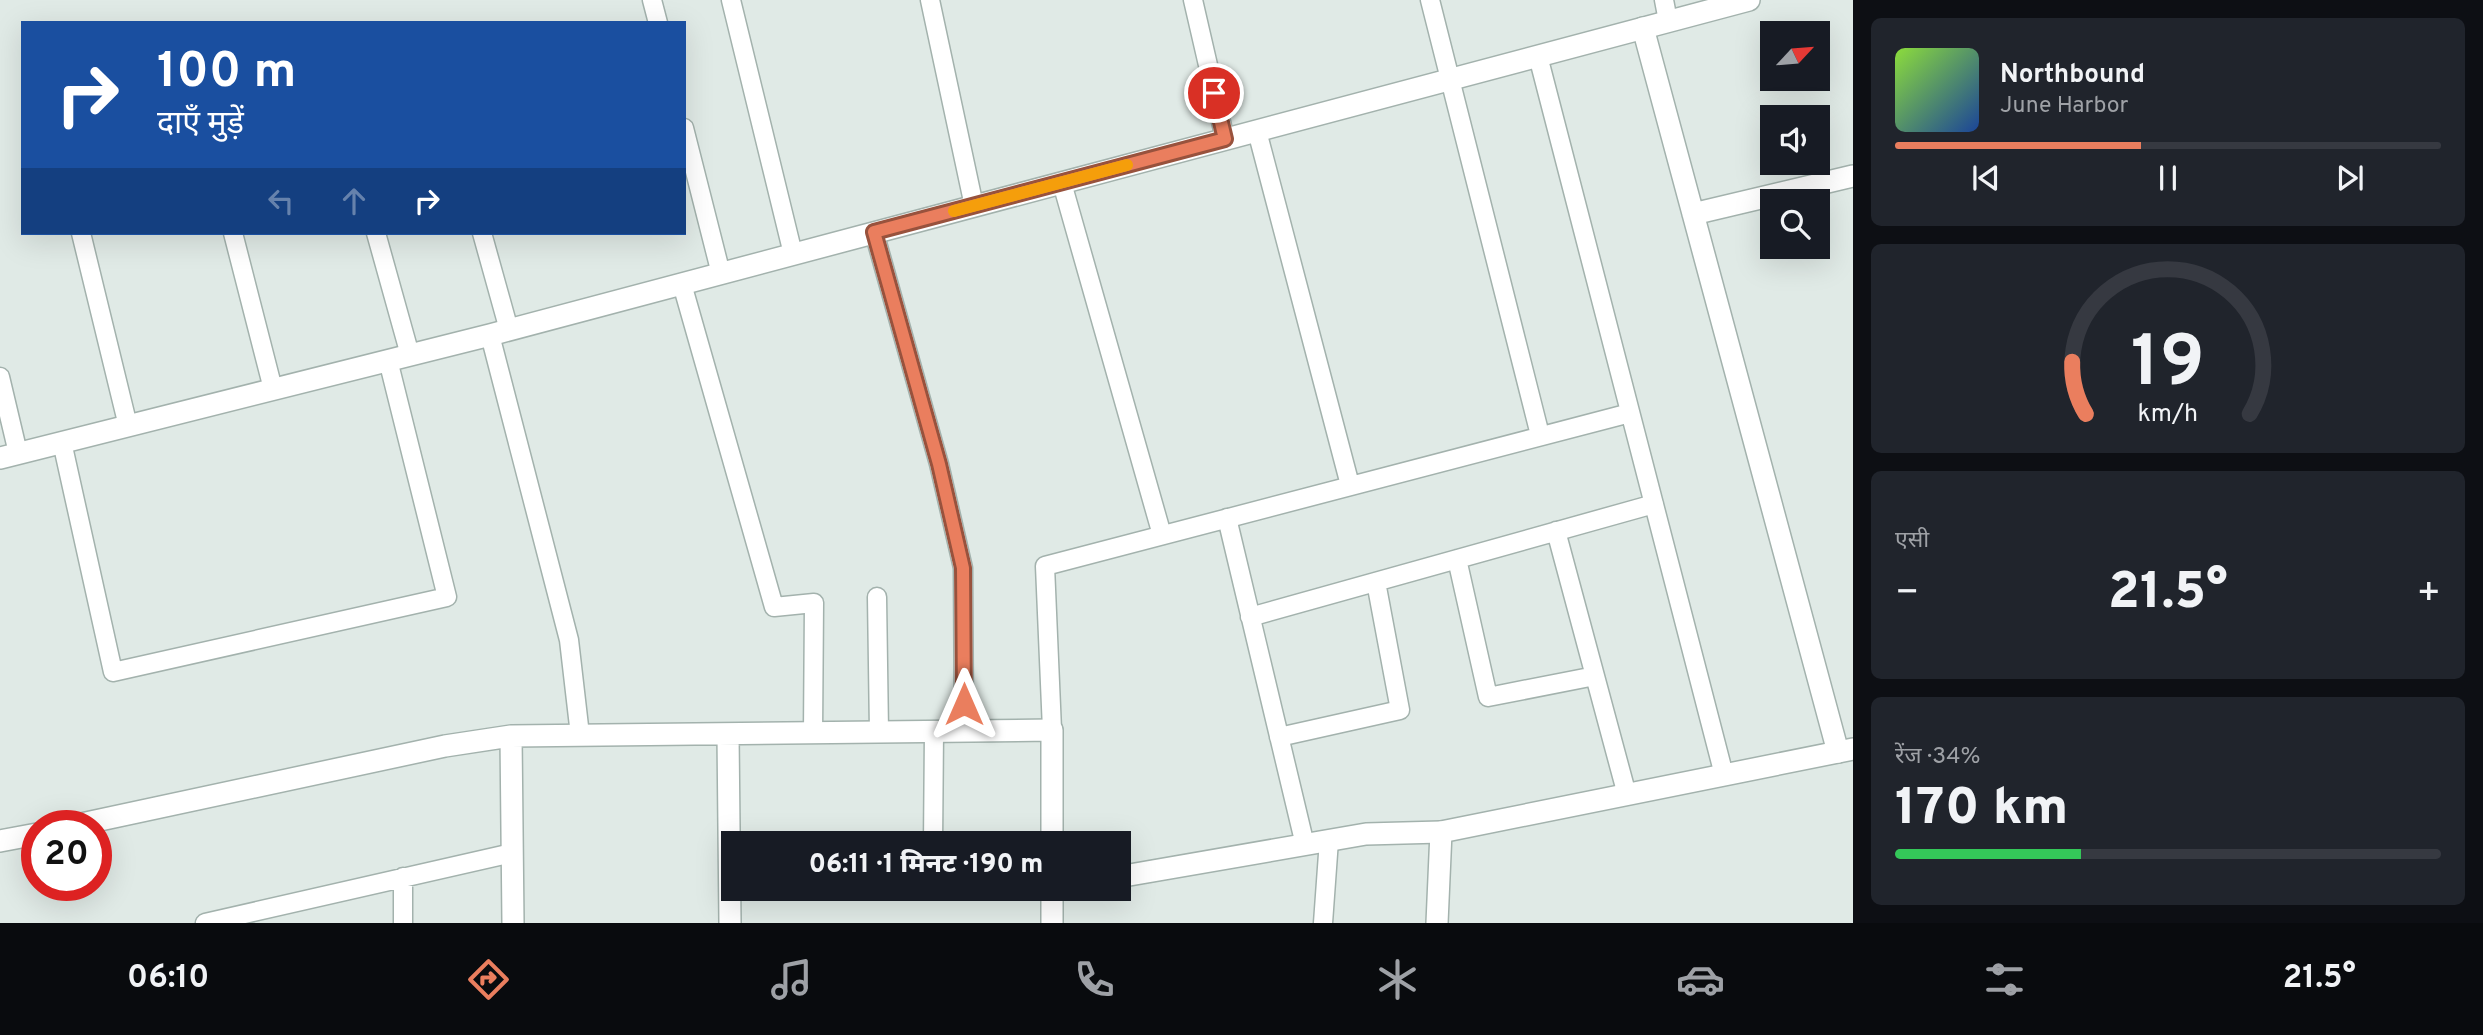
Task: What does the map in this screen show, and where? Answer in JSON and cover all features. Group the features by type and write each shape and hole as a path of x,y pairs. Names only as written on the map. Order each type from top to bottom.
{"street":[{"path":"9,455 721,274 1749,0"},
{"path":"1131,875 1366,834 1441,832 1845,751 1643,28"},
{"path":"1693,214 1853,176"},
{"path":"112,817 445,746 510,736 1052,730 1052,831"},
{"path":"728,733 730,923"},
{"path":"510,736 513,923"},
{"path":"1437,923 1441,832"},
{"path":"0,841 21,837"},
{"path":"1052,901 1052,923"}],"lane":[{"path":"652,0 657,21"},
{"path":"731,0 793,254"},
{"path":"930,0 974,206"},
{"path":"1193,0 1225,139"},
{"path":"1430,0 1540,435"},
{"path":"1664,0 1668,22"},
{"path":"1538,56 1724,775"},
{"path":"1257,131 1350,485"},
{"path":"686,136 721,274"},
{"path":"1062,183 1162,535"},
{"path":"874,232 939,464 963,568 964,731"},
{"path":"81,235 128,426"},
{"path":"234,235 273,389"},
{"path":"377,235 410,355"},
{"path":"482,235 499,332 569,640 580,735"},
{"path":"682,284 774,607 814,603 813,733"},
{"path":"62,442 113,672 447,597 388,360"},
{"path":"0,377 9,455"},
{"path":"1052,730 1045,566 1630,413"},
{"path":"1250,617 1654,504"},
{"path":"1227,518 1305,845"},
{"path":"1556,531 1627,795"},
{"path":"1457,559 1488,697 1595,676"},
{"path":"1279,737 1400,710 1376,582"},
{"path":"877,597 879,732"},
{"path":"933,831 934,732"},
{"path":"1323,923 1329,840"},
{"path":"205,923 512,853"},
{"path":"403,877 403,923"}],"slow traffic":[{"path":"954,211 1127,165"}],"route":[{"path":"964,704 963,568 939,464 874,232 1225,139 1214,93"}]}
